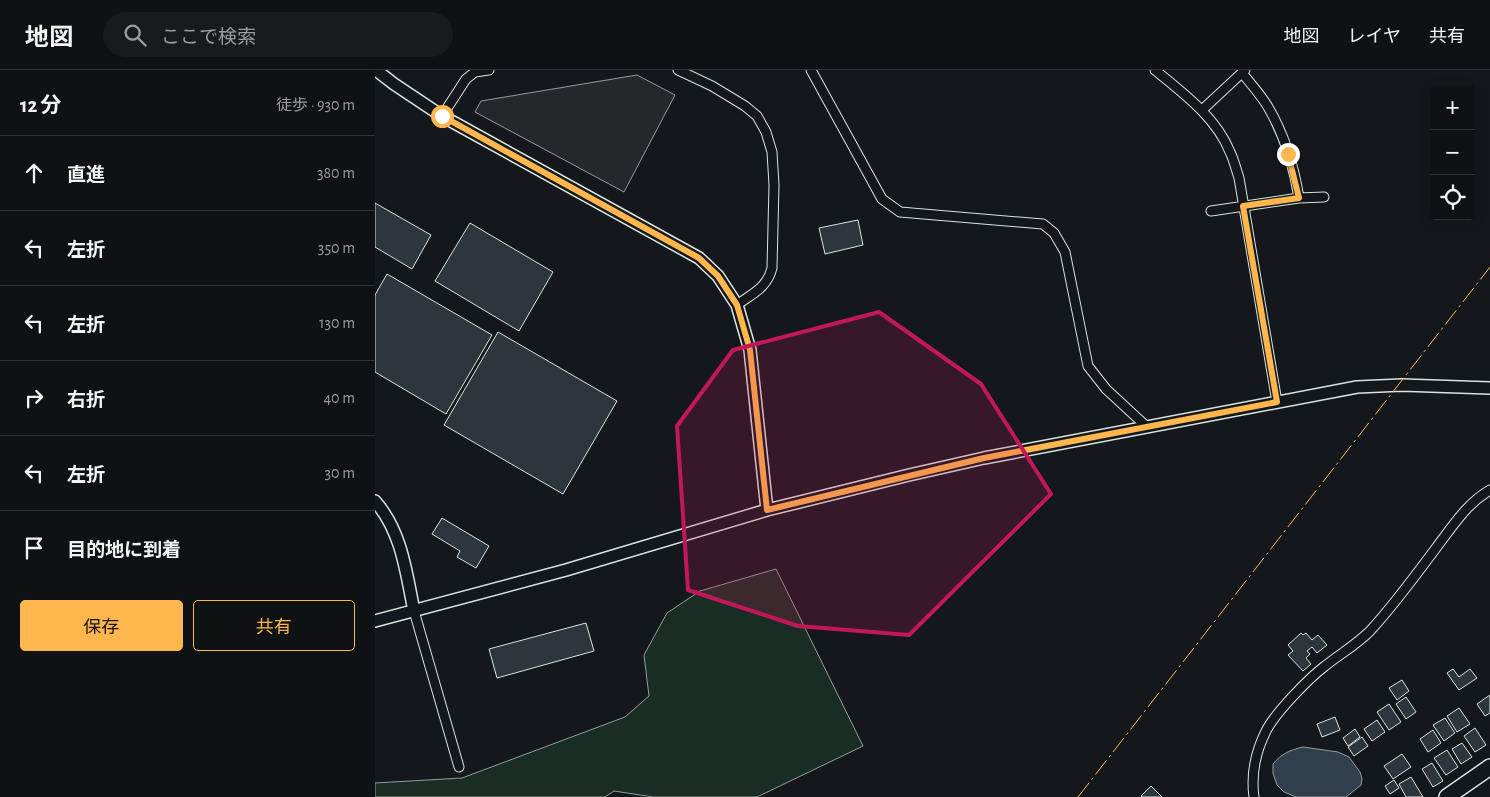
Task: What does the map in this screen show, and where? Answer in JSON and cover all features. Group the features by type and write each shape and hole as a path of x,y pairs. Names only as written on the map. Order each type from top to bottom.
{"highway":[{"path":"1447,797 1490,767"}],"street":[{"path":"376,70 442,116 699,258 718,276 737,305 750,350 767,510"},
{"path":"442,116 466,79 475,72 489,70"},
{"path":"678,70 712,86 745,106 757,116 766,132 772,152 774,185 771,272 764,287 737,305"},
{"path":"811,70 882,199 900,212 1043,224 1055,232 1065,252 1088,366 1106,389 1147,427"},
{"path":"1155,70 1202,110 1218,130 1230,151 1239,178 1277,402"},
{"path":"1202,110 1244,72 1268,107 1277,126 1288,154 1299,198"},
{"path":"1211,211 1299,198 1324,197"},
{"path":"375,621 566,570 767,510 984,458 1357,387 1402,385 1490,388"},
{"path":"1254,797 1253,774 1258,753 1266,730 1281,710 1323,667 1352,648 1370,631 1416,575 1461,515 1484,493 1490,490"},
{"path":"375,501 394,531 403,553 414,611 459,767"}],"highlighted area":[{"path":"879,312 981,384 1051,494 909,635 798,626 688,590 677,426 733,350"}],"green space":[{"path":"776,569 863,746 757,797 653,797 614,791 605,797 375,797 375,783 462,778 625,717 649,696 644,655 667,613 700,591"}],"shaded area":[{"path":"637,75 675,95 624,192 475,112 481,101"}],"water":[{"path":"1303,747 1338,752 1349,757 1360,772 1361,785 1346,797 1296,797 1284,792 1277,785 1273,773 1273,764 1286,753"}],"building":[{"path":"375,203 431,235 412,269 375,247"},
{"path":"858,220 863,245 825,254 819,228"},
{"path":"470,223 553,272 519,331 435,281"},
{"path":"387,274 492,335 446,414 375,372 375,295"},
{"path":"498,332 617,401 563,494 444,425"},
{"path":"442,518 489,546 476,568 457,557 460,551 432,534"},
{"path":"586,623 594,651 497,678 489,649"},
{"path":"1301,633 1303,635 1306,633 1312,640 1318,635 1327,645 1317,653 1312,647 1307,651 1310,654 1306,658 1311,664 1303,671 1288,655 1293,651 1288,645"},
{"path":"1453,669 1459,677 1470,669 1477,678 1459,690 1447,673"},
{"path":"1402,680 1409,691 1397,700 1389,688"},
{"path":"1490,695 1490,713 1485,716 1477,704"},
{"path":"1406,697 1416,712 1406,719 1396,704"},
{"path":"1389,704 1401,722 1389,730 1377,712"},
{"path":"1459,708 1470,724 1457,732 1447,716"},
{"path":"1335,717 1340,730 1322,737 1317,724"},
{"path":"1445,718 1455,733 1444,741 1433,725"},
{"path":"1377,720 1385,732 1372,741 1364,729"},
{"path":"1475,728 1486,745 1475,752 1464,736"},
{"path":"1355,729 1360,737 1348,746 1343,738"},
{"path":"1433,730 1441,743 1428,752 1420,739"},
{"path":"1362,737 1368,746 1354,756 1348,747"},
{"path":"1462,743 1472,757 1461,764 1452,749"},
{"path":"1447,750 1458,767 1446,775 1434,758"},
{"path":"1402,754 1411,767 1393,779 1384,766"},
{"path":"1432,763 1443,781 1433,787 1422,769"},
{"path":"1411,777 1423,797 1406,797 1399,784"},
{"path":"1394,780 1399,788 1390,794 1385,786"},
{"path":"1151,786 1162,797 1141,796"}],"power":[{"path":"1078,797 1490,267"}],"route":[{"path":"442,116 699,258 718,276 737,305 750,350 767,510 984,458 1277,402 1243,206 1299,198 1288,154"}]}
